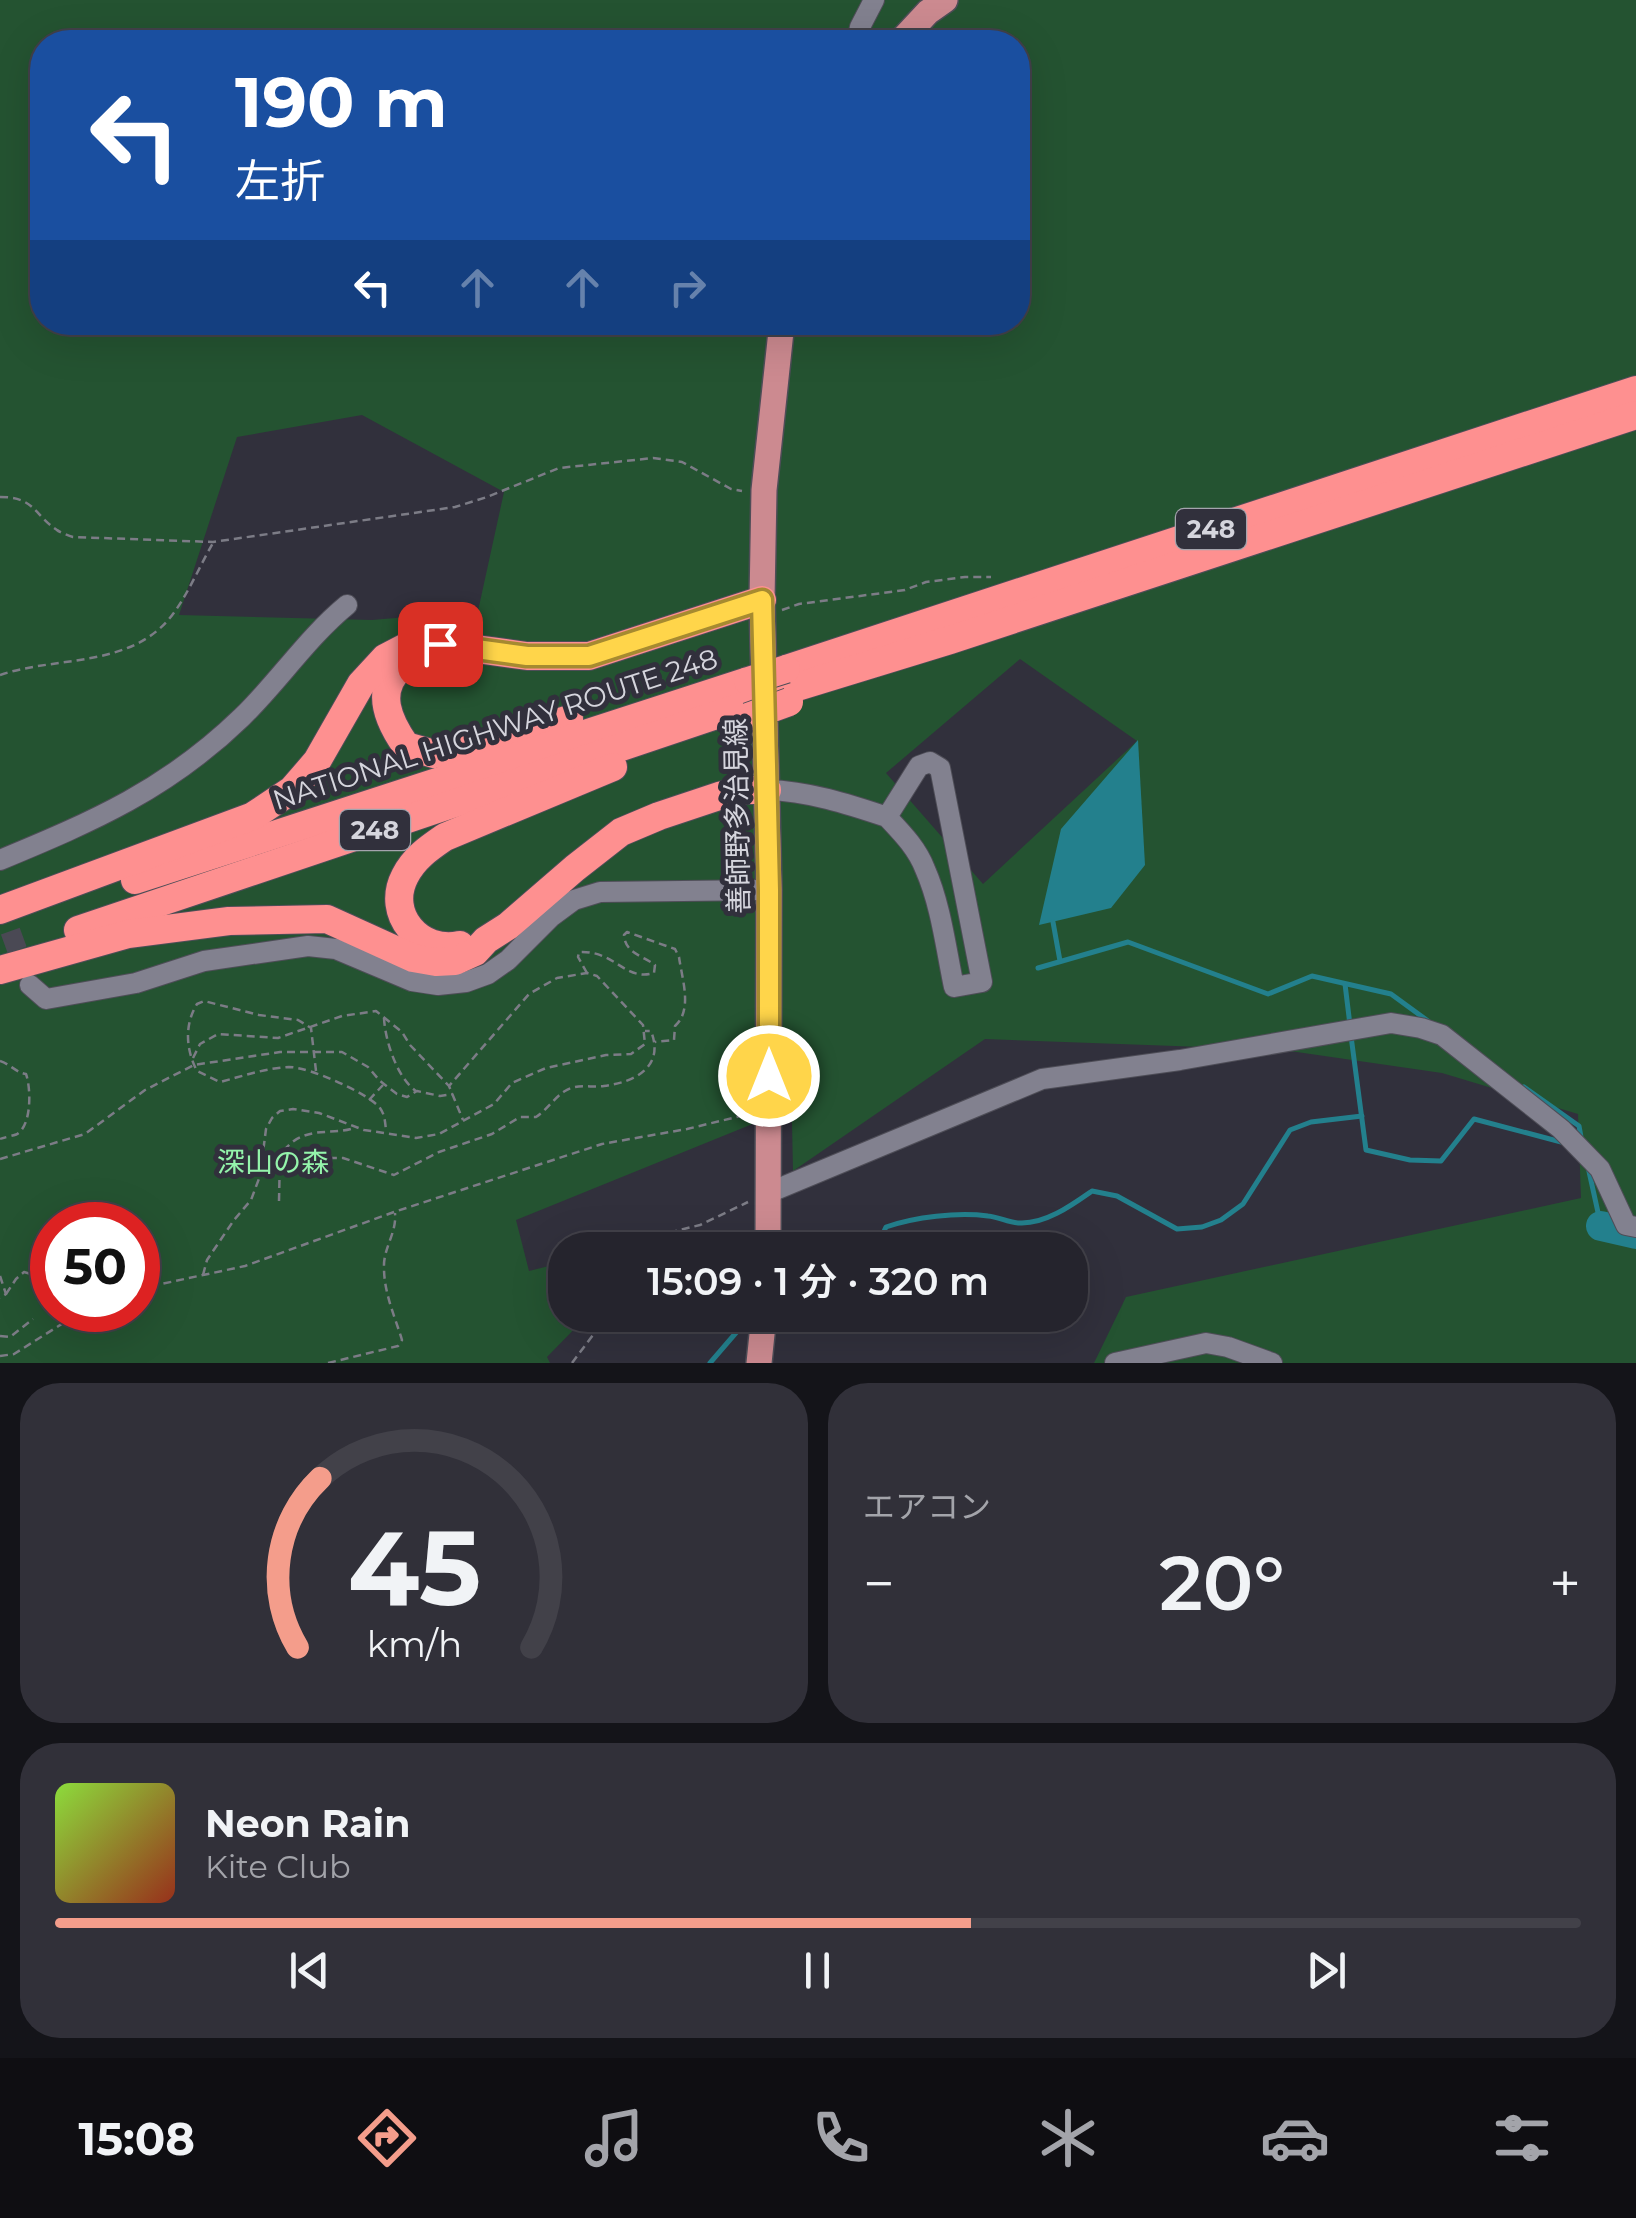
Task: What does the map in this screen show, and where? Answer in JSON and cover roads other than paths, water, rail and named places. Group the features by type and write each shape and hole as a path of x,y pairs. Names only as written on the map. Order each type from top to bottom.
{"highway":[{"name":"NATIONAL HIGHWAY ROUTE 248","path":"787,687 1636,390"},
{"name":"NATIONAL HIGHWAY ROUTE 248","path":"0,924 746,696 950,640 1636,416"},
{"path":"0,910 252,816 292,790 317,761 361,684 386,658 408,646 440,644 527,656 589,656 771,605"},
{"path":"440,644 400,667 385,699 392,728 406,746 434,754 512,736 681,686 746,696"},
{"name":"NATIONAL HIGHWAY ROUTE 248","path":"0,955 746,696"},
{"path":"486,940 450,947 432,945 415,935 401,918 399,897 404,878 420,854 445,837 624,762 746,696"},
{"path":"0,970 128,934 230,921 327,919 412,958 456,961 475,952 622,832 718,796 767,790"}],"main road":[{"path":"911,30 945,0"},
{"name":"善師野多治見線","path":"768,1232 767,790 771,605 764,490 781,335"},
{"path":"759,1363 762,1332"}],"street":[{"path":"860,30 874,0"},
{"path":"0,860 93,821 144,794 198,757 244,715 324,624 347,605"},
{"path":"767,790 788,790 887,817 908,838 924,866 933,889 954,987 982,982 940,768 930,762 919,766 887,817"},
{"path":"30,985 46,999 136,983 204,961 308,946 336,950 412,981 438,985 466,982 488,974 508,960 574,900 600,892 769,890"},
{"path":"768,1194 1042,1079 1180,1060 1391,1023 1442,1035 1561,1130 1600,1169 1626,1225 1636,1227"},
{"path":"1117,1363 1206,1342 1272,1363"}],"water":[{"path":"1138,740 1145,865 1111,908 1039,925 1061,829"}],"waterway":[{"path":"1053,922 1060,961"},
{"path":"1038,968 1128,942 1268,994 1312,976 1391,994 1428,1021"},
{"path":"1345,984 1350,1025"},
{"path":"1351,1036 1366,1150 1410,1160 1441,1161 1474,1119 1565,1143"},
{"path":"1524,1087 1579,1126 1581,1137"},
{"path":"884,1232 897,1223 936,1216 1030,1222 1058,1213 1092,1191 1117,1196 1177,1229 1202,1227 1221,1220 1243,1204 1290,1130 1311,1122 1362,1116"},
{"path":"1588,1167 1601,1226"},
{"path":"1601,1226 1636,1234"},
{"path":"710,1363 737,1332"}],"tunnel":[{"path":"0,903 26,974"}],"park label":[{"name":"深山の森","path":"273,1162"}]}
